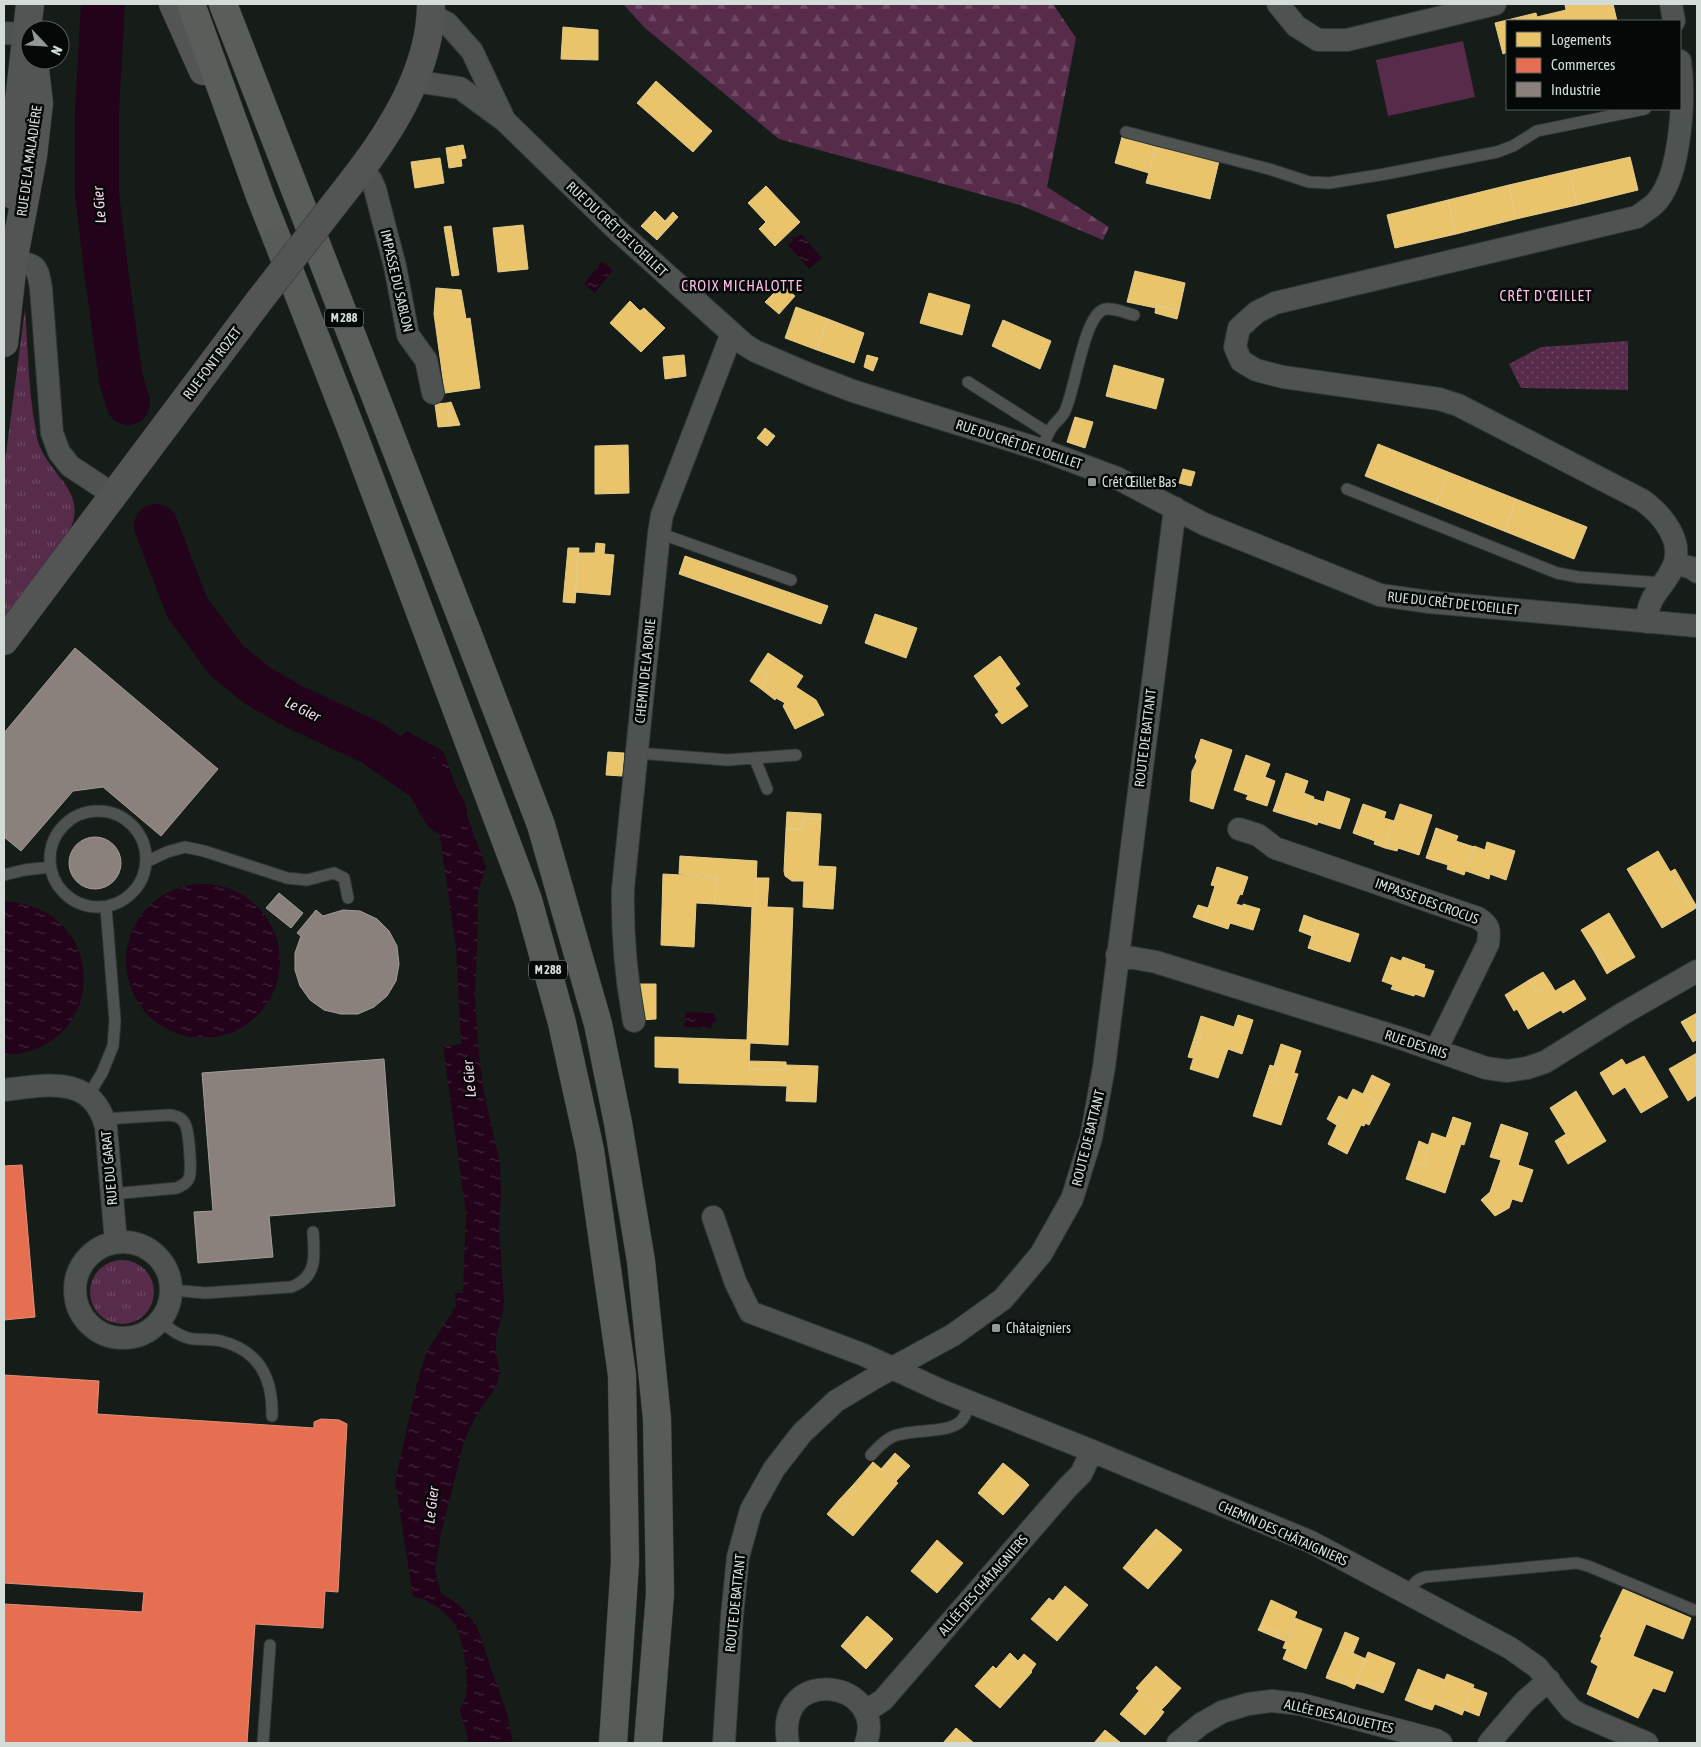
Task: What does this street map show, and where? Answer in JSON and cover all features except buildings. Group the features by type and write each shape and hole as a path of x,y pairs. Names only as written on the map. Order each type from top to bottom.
{"highway":[{"name":"M 288","path":"277,239 354,436 528,900 562,1023 590,1150 622,1375 625,1562 613,1743"},
{"name":"M 288","path":"467,632 541,825 598,1024 618,1123 640,1261 657,1419 660,1594 648,1743"}],"main road":[{"path":"28,20 30,4"},
{"path":"35,20 47,4"},
{"path":"173,4 260,196"},
{"path":"191,4 277,239"},
{"name":"M 288","path":"223,4 467,632"},
{"path":"414,81 426,46 431,10"},
{"name":"RUE DE LA MALADIÈRE","path":"13,262 13,154 22,70"},
{"name":"RUE DE LA MALADIÈRE","path":"4,343 13,262 33,156 39,103 35,70"},
{"path":"39,103 42,70"},
{"name":"RUE FONT ROZET","path":"4,641 259,301 357,174 395,117 414,81"}],"street":[{"path":"1278,4 1296,26 1318,40 1347,40 1495,4"},
{"path":"1671,4 1674,20"},
{"path":"431,10 472,51 505,121"},
{"path":"414,81 460,88 505,121"},
{"path":"1647,622 1647,608 1655,592 1672,570 1675,563 1676,549 1672,534 1665,521 1642,500 1458,405 1439,399 1283,377 1256,370 1241,361 1235,347 1239,328 1257,312 1275,303 1637,217 1658,201 1670,179 1680,124 1681,110"},
{"name":"RUE DU CRÊT DE L'OEILLET","path":"505,121 617,230 732,333 755,351 844,388 1045,441 1204,524 1380,595 1429,602 1697,626"},
{"name":"IMPASSE DU SABLON","path":"357,174 371,180 375,190 395,266 408,335 426,360 433,393"},
{"path":"13,262 30,264 35,266 38,271 41,288 52,433 59,452 70,466 114,495"},
{"name":"CHEMIN DE LA BORIE","path":"634,1021 623,948 623,888 659,533 662,515 732,333"},
{"name":"ROUTE DE BATTANT","path":"724,1743 732,1616 738,1557 751,1510 774,1469 802,1433 836,1401 953,1335 1003,1299 1041,1254 1072,1199 1091,1138 1104,1067 1175,508"},
{"path":"1675,563 1692,568 1697,572"},
{"name":"IMPASSE DES CROCUS","path":"1239,829 1258,835 1275,848 1478,918 1486,923 1490,932 1488,944 1436,1050"},
{"name":"RUE DES IRIS","path":"1117,956 1156,962 1436,1050 1486,1068 1507,1071 1527,1068 1545,1062 1622,1014 1697,971"},
{"path":"4,1090 47,1085 67,1086 88,1096"},
{"name":"RUE DU GARAT","path":"88,1096 97,1105 104,1119 116,1242"},
{"name":"CHEMIN DES CHÂTAIGNIERS","path":"713,1217 735,1280 750,1312 864,1355 891,1369 1311,1542 1517,1652 1537,1666 1571,1708 1579,1714 1647,1743"},
{"path":"116,1242 132,1243 148,1248 161,1260 169,1274 172,1290 169,1307 160,1321 148,1333 132,1338 117,1339 102,1335 89,1326 80,1314 75,1299 74,1283 79,1268 88,1256 101,1247 116,1242"},
{"name":"ALLÉE DES CHÂTAIGNIERS","path":"865,1712 883,1700 1081,1474 1092,1451"},
{"path":"1489,1743 1525,1701 1549,1680"},
{"path":"788,1743 786,1730 788,1717 794,1704 804,1695 817,1690 831,1688 844,1692 856,1700 865,1712 868,1724 866,1743"},
{"name":"ALLÉE DES ALOUETTES","path":"1183,1742 1201,1724 1222,1712 1248,1704 1272,1701 1300,1704 1442,1743"}],"lane":[{"path":"1126,132 1269,169 1309,182 1329,183 1497,152 1513,146 1537,131 1640,110"},
{"path":"968,382 1045,441 1065,412 1080,358 1097,314 1103,309 1109,308 1134,316"},
{"path":"1347,489 1556,572 1578,577 1662,583"},
{"path":"659,533 791,580"},
{"path":"637,753 727,760 796,755"},
{"path":"755,759 767,789"},
{"path":"100,810 115,813 129,821 139,832 145,847 146,862 143,878 134,891 121,902 106,907 89,907 73,901 60,891 52,876 48,860 51,843 59,829 70,818 84,812 100,810"},
{"path":"146,862 167,852 185,847 204,851 287,878 307,880 334,873 344,878 348,898"},
{"path":"4,875 50,867"},
{"path":"88,1096 102,1073 113,1046 115,1021 106,907"},
{"path":"104,1119 178,1116 185,1122 188,1129 190,1177 186,1184 177,1188 112,1194"},
{"path":"172,1290 205,1293 291,1287 300,1284 308,1276 312,1267 315,1254 313,1232"},
{"path":"160,1321 169,1329 183,1336 192,1339 220,1341 238,1347 252,1357 264,1371 270,1387 272,1416"},
{"path":"871,1454 893,1436 939,1430 957,1424 964,1418 971,1402"},
{"path":"1408,1594 1414,1583 1418,1579 1425,1577 1577,1563 1694,1610"},
{"path":"263,1743 270,1645"}],"green space":[{"path":"623,4 1053,4 1076,38 1047,187 1109,227 1103,240 1020,205 779,139 645,28"},
{"path":"1463,41 1475,97 1388,116 1376,60"},
{"path":"25,309 28,367 37,439 46,458 72,496 74,518 69,532 4,619 4,469"},
{"path":"1628,341 1628,390 1521,388 1509,364 1541,347"},
{"path":"116,1260 128,1260 145,1269 152,1280 154,1292 152,1304 145,1315 128,1324 116,1324 104,1319 95,1310 90,1298 90,1286 95,1274 104,1265"}],"water":[{"path":"801,234 822,258 809,269 788,245 792,242 793,237"},
{"path":"602,261 613,270 595,293 584,284"},
{"path":"407,731 443,751 486,867 478,893 475,996 479,1056 484,1093 500,1163 501,1196 499,1228 504,1302 496,1337 496,1353 500,1372 497,1385 475,1418 465,1439 441,1533 435,1570 441,1593 459,1605 476,1624 508,1717 513,1743 467,1743 467,1734 460,1710 465,1697 467,1680 460,1637 454,1623 446,1614 436,1606 413,1597 395,1481 418,1379 427,1351 456,1306 455,1293 463,1293 466,1213 443,1046 461,1044 456,948 437,817 426,791 406,766 387,747"},
{"path":"203,884 232,890 246,897 257,907 267,918 274,932 280,961 274,990 267,1004 257,1015 246,1025 232,1032 203,1038 174,1032 160,1025 149,1015 139,1004 132,990 126,961 132,932 139,918 149,907 160,897 174,890"},
{"path":"4,901 39,909 64,927 79,952 84,979 79,1007 63,1031 39,1048 4,1055"},
{"path":"686,1012 714,1013 716,1021 712,1024 712,1028 684,1027"}],"waterway":[{"name":"Le Gier","path":"103,4 97,111 97,194 121,379 128,403"},
{"name":"Le Gier","path":"156,526 187,607 226,660 258,686 293,706 372,743 427,781 445,812"}],"place":[{"name":"Crêt Œillet Bas","path":"1092,482"},
{"name":"Châtaigniers","path":"996,1328"}],"district":[{"name":"CROIX MICHALOTTE","path":"742,285"},
{"name":"CRÊT D'ŒILLET","path":"1546,295"}]}
